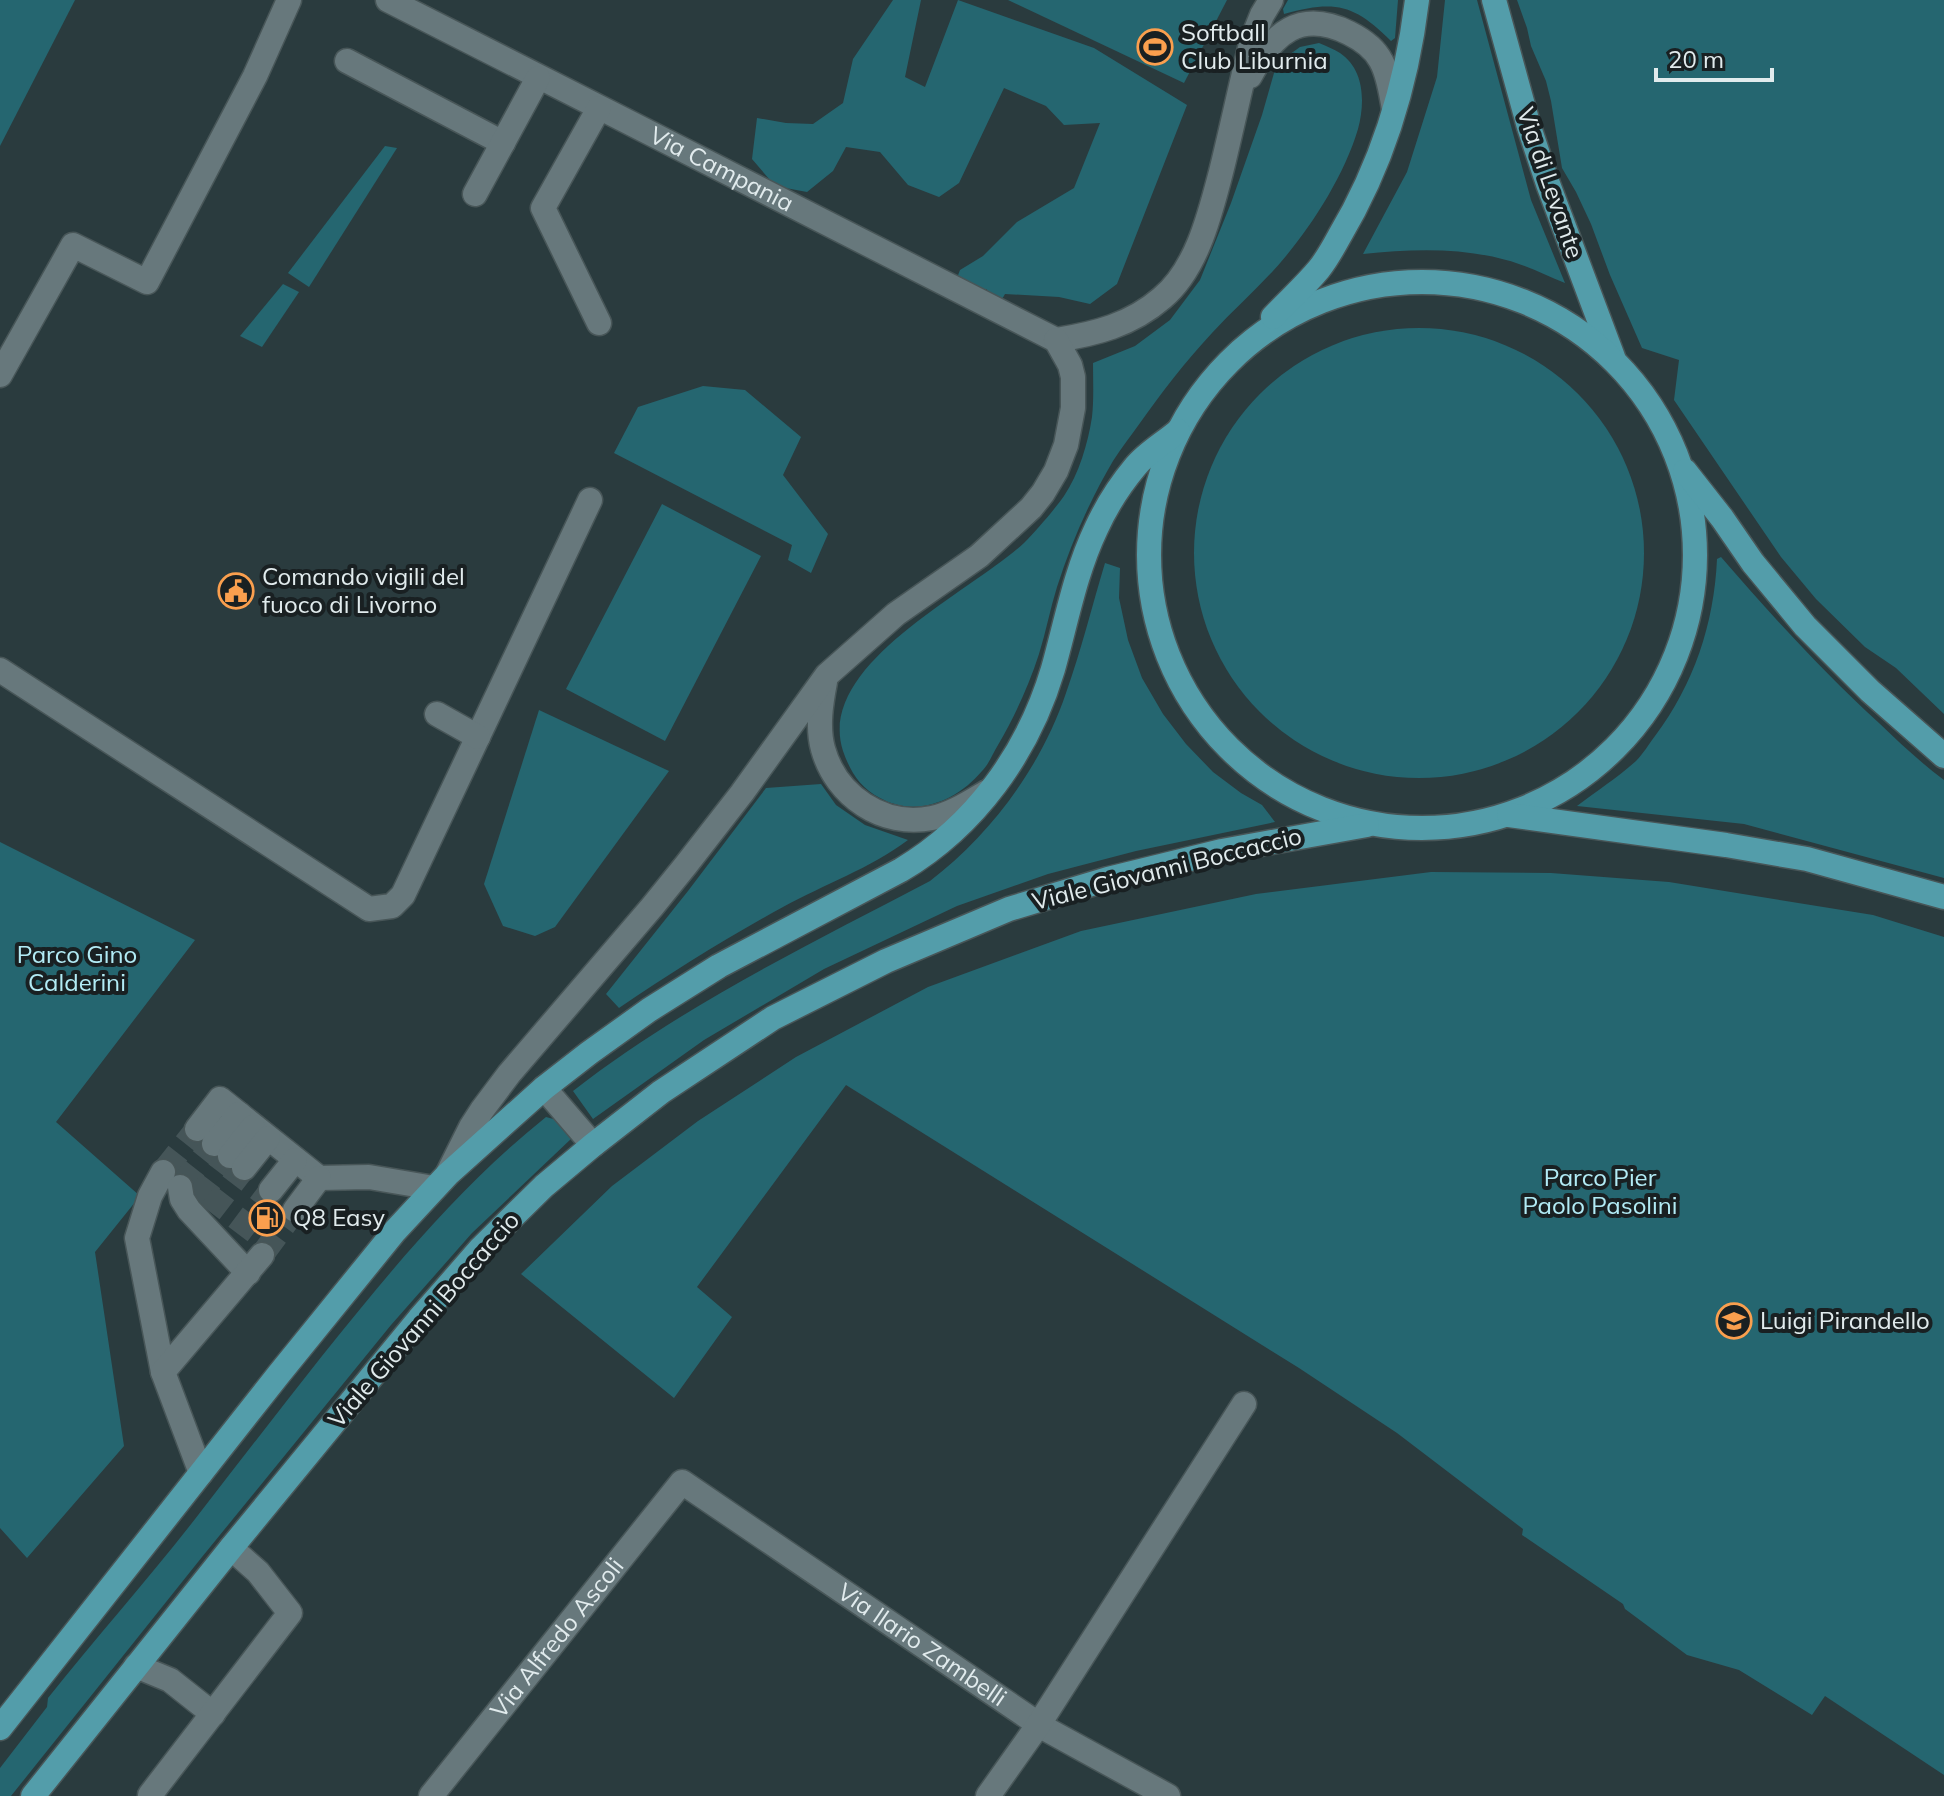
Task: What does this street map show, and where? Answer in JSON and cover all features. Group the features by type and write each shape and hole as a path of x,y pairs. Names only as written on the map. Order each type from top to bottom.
{"main road":[{"path":"1243,348 1321,268 1349,221 1388,132 1406,70 1417,0"},
{"name":"Via di Levante","path":"1494,0 1510,63 1544,170 1615,363"},
{"name":"Viale Giovanni Boccaccio","path":"33,1796 231,1548 481,1248 544,1186 661,1092 773,1018 886,961 1042,897 1222,851 1370,825 1429,828 1469,824 1507,815 1560,791 1607,756 1645,713 1667,675 1683,635 1694,578 1695,548 1687,491 1678,463 1652,409 1615,363 1591,341 1539,308 1479,288 1416,282 1354,290 1295,312 1268,329 1243,348 1199,397 1178,431 1159,482 1153,510 1150,567 1158,624 1178,677 1210,725 1228,747 1250,766 1297,798 1370,825"},
{"name":"Viale Giovanni Boccaccio","path":"2,1724 395,1231 441,1181 544,1088 649,1010 719,966 901,870 926,855 959,828 993,789 1020,747 1052,671 1082,566 1096,529 1115,494 1138,464 1178,431"},
{"name":"Viale Giovanni Boccaccio","path":"1678,463 1805,626 1870,691 1944,756"},
{"name":"Viale Giovanni Boccaccio","path":"1507,815 1807,859 1944,897"}],"street":[{"path":"0,375 73,245 147,282 255,76 289,0"},
{"name":"Via Campania","path":"388,0 1056,340"},
{"path":"1056,340 1098,333 1126,322 1164,297 1181,277 1207,224 1252,40 1271,0"},
{"path":"1241,92 1257,62 1276,38 1303,24 1317,23 1333,25 1358,38 1374,51 1385,69 1394,109"},
{"path":"347,61 503,143"},
{"path":"475,194 538,78"},
{"path":"599,108 543,208 599,323"},
{"name":"Viale Giovanni Boccaccio","path":"441,1181 471,1127 509,1074 686,865 827,675 896,614 979,556 1043,493 1066,445 1073,408 1070,365 1056,340"},
{"path":"0,670 369,909 392,906 403,895 590,500"},
{"name":"Viale Giovanni Boccaccio","path":"827,675 820,713 823,750 837,779 858,801 874,812 919,820 934,818 993,789"},
{"path":"437,714 478,737"},
{"path":"544,1088 593,1145"},
{"path":"253,1126 221,1149 220,1099 319,1178 441,1181"},
{"path":"271,1190 295,1160"},
{"path":"295,1210 319,1178"},
{"path":"163,1372 255,1264 190,1201 150,1196 137,1238 163,1372 201,1473"},
{"path":"988,1796 1039,1724 1244,1404"},
{"name":"Via Ilario Zambelli","path":"682,1482 1039,1724 1168,1796"},
{"name":"Via Alfredo Ascoli","path":"431,1796 682,1482"},
{"path":"150,1795 290,1613 258,1572 231,1548"},
{"path":"136,1666 170,1680 213,1714"}],"green space":[{"path":"0,0 75,0 0,146"},
{"path":"893,0 921,0 905,77 925,87 958,0 1094,48 1187,105 1117,284 1090,304 1059,297 1005,294 998,306 984,301 987,289 977,295 952,291 960,270 983,256 1017,222 1074,188 1100,123 1064,125 1046,106 1004,88 959,183 939,197 908,185 880,152 846,147 833,171 807,192 775,186 752,159 757,118 813,124 843,103 853,59"},
{"name":"Softball Club Liburnia","path":"1008,0 1227,0 1184,83"},
{"path":"1288,0 1398,0 1395,38 1391,41 1366,19 1343,8 1317,7 1284,14"},
{"path":"1445,0 1477,0 1531,200 1565,283 1513,262 1471,253 1417,250 1363,254 1407,172 1437,77"},
{"path":"1517,0 1944,0 1944,714 1896,668 1865,647 1816,599 1781,557 1674,400 1679,360 1642,348 1591,224 1562,168 1546,81"},
{"path":"1319,43 1348,60 1359,78 1362,98 1358,129 1328,196 1308,228 1269,276 1183,366 1113,461 1068,554 1026,689 989,762 961,791 935,803 922,806 894,804 873,794 857,778 843,751 841,719 852,689 874,660 904,633 1024,543 1064,496 1078,468 1088,437 1093,410 1093,363 1135,346 1170,320 1200,280 1231,203 1274,73 1282,60 1300,47"},
{"path":"385,146 397,148 309,287 288,273"},
{"path":"283,284 299,292 262,347 240,336"},
{"path":"1419,328 1463,333 1505,345 1544,366 1578,394 1606,428 1627,467 1639,509 1644,553 1639,597 1627,639 1606,678 1578,712 1544,740 1505,761 1463,773 1419,778 1375,773 1333,761 1294,740 1260,712 1232,678 1211,639 1199,597 1194,553 1199,509 1211,467 1232,428 1260,394 1294,366 1333,345 1375,333"},
{"path":"703,386 745,390 801,437 783,475 828,534 811,573 788,560 792,545 614,453 638,407"},
{"path":"662,504 761,556 665,741 566,689"},
{"path":"1721,557 1837,683 1944,780 1944,878 1744,824 1577,806 1636,761 1681,696 1700,652 1712,607 1717,559"},
{"path":"1105,563 1120,568 1119,598 1128,640 1142,678 1163,714 1213,772 1262,805 1275,822 1136,851 1048,874 957,906 824,969 704,1040 593,1119 573,1091 615,1060 747,978 930,881 973,842 1012,797 1043,747 1077,661"},
{"path":"539,710 669,771 555,927 535,936 503,926 484,884"},
{"path":"821,784 836,805 865,825 908,840 847,876 741,931 619,1008 606,994 766,788"},
{"name":"Parco Gino Calderini","path":"0,842 195,940 56,1122 140,1196 95,1252 124,1446 27,1558 0,1528"},
{"name":"Parco Pier Paolo Pasolini","path":"1431,872 1551,873 1669,882 1873,915 1944,937 1944,1775 1825,1696 1812,1715 1739,1670 1687,1655 1625,1609 1623,1604 1522,1535 1523,1529 1397,1433 1299,1368 846,1085 697,1287 732,1317 674,1398 521,1274 612,1186 698,1121 796,1057 928,987 1081,931 1256,894"},
{"path":"546,1117 557,1120 572,1138 472,1233 391,1325 11,1796 0,1796 0,1768 47,1707 48,1698 183,1534 322,1356 456,1200"}],"tunnel":[{"path":"163,1172 197,1129"},
{"path":"180,1187 214,1144"},
{"path":"196,1200 230,1156"},
{"path":"210,1212 244,1168"},
{"path":"238,1234 271,1190"},
{"path":"262,1255 295,1210"}],"place":[{"name":"Softball Club Liburnia","path":"1155,47"},
{"name":"Comando vigili del fuoco di Livorno","path":"236,591"},
{"name":"Q8 Easy","path":"267,1218"},
{"name":"Luigi Pirandello","path":"1734,1321"}]}
